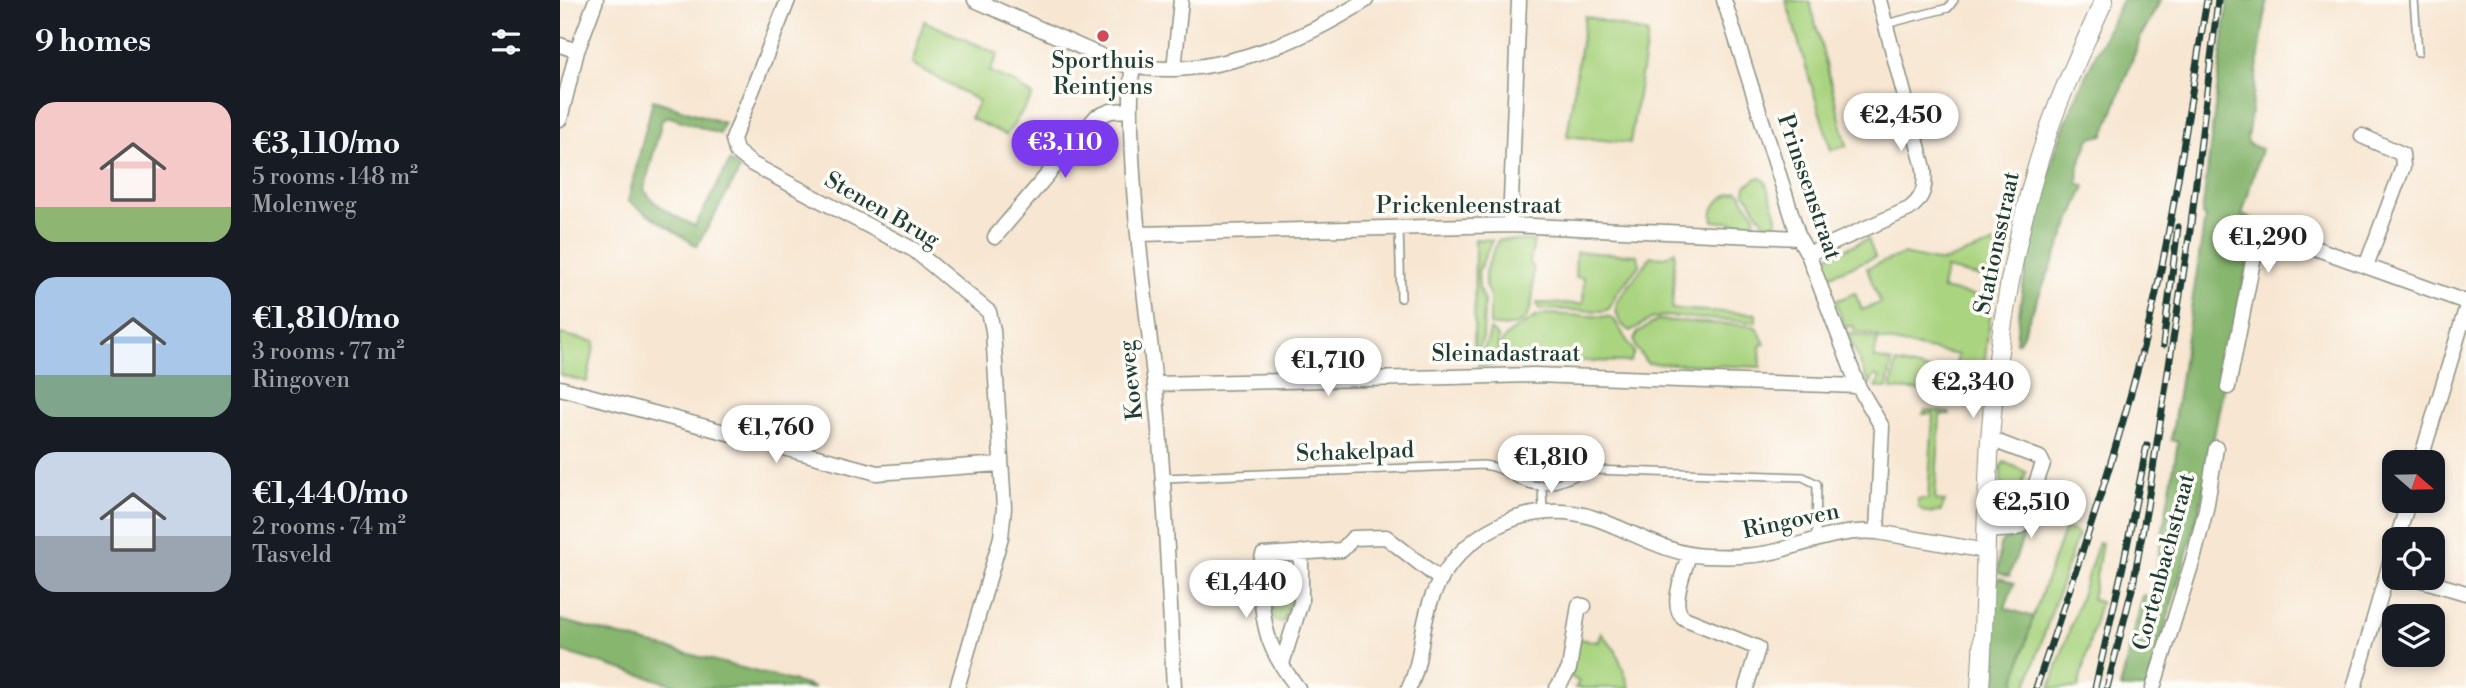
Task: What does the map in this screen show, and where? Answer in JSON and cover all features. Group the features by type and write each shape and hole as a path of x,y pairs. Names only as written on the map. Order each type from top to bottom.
{"street":[{"path":"560,119 577,51 596,0"},
{"name":"Stenen Brug","path":"788,0 733,139 736,151 752,164 914,250 989,312 993,330 1004,508 1001,537 957,688"},
{"path":"975,0 1106,58 1132,67 1174,69 1220,62 1286,42 1336,19 1366,0"},
{"path":"1174,69 1181,0"},
{"path":"1510,225 1519,0"},
{"name":"Prinssenstraat","path":"1724,0 1799,238 1808,254 1858,386 1882,427 1877,531"},
{"path":"1808,254 1909,209 1916,204 1924,191 1924,168 1879,0"},
{"name":"Stationsstraat","path":"1980,688 1990,439 2015,256 2056,108 2104,0"},
{"path":"560,45 577,51"},
{"name":"Koeweg","path":"1132,67 1130,110 1139,234 1164,478 1174,688"},
{"path":"995,237 1096,117 1111,111 1130,110"},
{"path":"2362,136 2402,154 2403,167 2367,266"},
{"name":"Prickenleenstraat","path":"1139,234 1510,225 1799,238"},
{"path":"2228,387 2257,241 2260,236 2270,232 2466,302"},
{"path":"2424,450 2466,309"},
{"name":"Sleinadastraat","path":"1155,384 1534,374 1858,386"},
{"path":"560,388 877,473 1000,464"},
{"path":"1986,531 2020,526 2043,464 2036,456 1990,439"},
{"name":"Cortenbachstraat","path":"2152,688 2194,556 2206,509 2216,448"},
{"name":"Ringoven","path":"1409,688 1417,666 1429,606 1441,580 1466,546 1494,527 1531,514 1583,514 1689,554 1743,556 1782,550 1842,532 1877,531 1986,551"},
{"path":"1298,688 1267,640 1264,625 1263,555 1342,550 1353,538 1385,537 1441,580"},
{"path":"1282,664 1301,602 1301,552"},
{"path":"1689,554 1676,608 1684,618 1758,648 1746,688"},
{"path":"2445,587 2466,593"},
{"path":"2354,688 2385,590"},
{"path":"1557,688 1569,669 1579,605 1584,606"}],"lane":[{"path":"1885,24 1948,8 1954,0"},
{"path":"2414,0 2418,52"},
{"path":"1399,227 1401,298"},
{"name":"Schakelpad","path":"1164,478 1483,466 1505,470 1527,484 1542,485"},
{"path":"1543,513 1542,485 1563,482 1592,470 1803,477 1817,484 1816,538"}],"green space":[{"path":"1786,0 1810,2 1847,146 1831,150"},
{"path":"2122,0 2161,0 2142,34 2104,135 2090,138 2079,165 2078,183 2085,186 2021,338 2016,342 2026,267 2050,167 2072,107"},
{"path":"2228,0 2267,0 2247,139 2249,144 2261,149 2242,215 2255,220 2261,226 2253,235 2200,508 2147,688 2120,688 2143,595 2150,597 2153,588 2178,442 2171,440 2205,218 2202,215"},
{"path":"1585,16 1648,34 1630,143 1567,136"},
{"path":"924,21 998,54 990,72 1015,83 1033,96 1006,135 970,118 979,101 912,64"},
{"path":"653,100 724,123 720,134 667,116 662,120 644,189 659,205 695,226 730,161 740,170 697,246 628,201"},
{"path":"1757,178 1765,181 1777,216 1777,221 1772,225 1764,223 1745,192 1746,186"},
{"path":"1737,191 1742,194 1755,215 1754,224 1713,221 1713,210 1718,202"},
{"path":"1475,239 1492,240 1478,272 1484,301 1483,338 1474,354"},
{"path":"1868,239 1875,257 1826,277 1821,265 1823,258"},
{"path":"1498,240 1534,241 1530,261 1533,267 1533,291 1529,312 1517,324 1505,326 1490,325 1490,297 1486,287 1485,272"},
{"path":"1996,243 2003,245 1984,366 1979,366 1978,373 1983,374 1980,395 1932,392 1936,372 1954,375 1958,355 1878,339 1874,358 1892,362 1887,388 1876,388 1880,378 1875,375 1869,385 1848,333 1877,339 1878,336 1854,331 1854,326 1847,326 1846,329 1835,301 1855,293 1862,310 1880,303 1867,268 1903,254 1941,262","holes":["1946,269 1986,278 1982,297 1942,289"]},
{"path":"1675,251 1672,309 1756,314 1756,322 1663,316 1651,319 1630,331 1626,328 1617,313 1618,300 1651,256 1665,257"},
{"path":"1576,252 1637,255 1640,264 1616,294 1609,309 1539,309 1537,303 1583,304 1584,278 1575,277"},
{"path":"1547,314 1610,317 1634,352 1630,362 1547,360 1535,365 1507,365 1501,350 1504,339 1533,318"},
{"path":"1658,320 1753,326 1757,328 1765,344 1760,345 1761,367 1647,363 1636,348 1634,340 1638,332"},
{"path":"1490,330 1498,337 1498,359 1493,365 1478,366 1488,340"},
{"path":"560,334 595,342 587,382 560,375"},
{"path":"1896,363 1932,371 1928,391 1891,389"},
{"path":"1926,410 1950,413 1940,415 1935,500 1945,501 1941,511 1935,512 1925,511 1918,506 1918,499 1928,499 1933,414 1923,414"},
{"path":"2004,462 2026,472 2018,497 2001,483 2001,467"},
{"path":"1998,486 2019,501 2010,523 1999,513"},
{"path":"2065,528 2078,533 2026,688 2013,688 2033,617"},
{"path":"2024,535 2009,576 1998,573 2000,544 2004,540"},
{"path":"2099,542 2102,543 2092,600 2100,602 2078,688 2050,688"},
{"path":"1290,568 1291,599 1283,622 1273,621 1271,569"},
{"path":"2000,578 2014,583 2005,608 2033,617 2013,688 1995,688 1998,669 1991,661 1995,582"},
{"path":"560,620 815,688 685,688 560,651"},
{"path":"1601,633 1616,651 1630,688 1575,688 1579,682 1570,676 1579,639 1599,642"}],"railway":[{"path":"2036,688 2101,495 2143,348 2170,224 2207,0"},
{"path":"2107,688 2133,585 2147,507 2191,224 2218,0"},
{"path":"2163,345 2178,227"},
{"path":"2095,688 2147,445"}],"place":[{"name":"Sporthuis Reintjens","path":"1103,36"}]}
